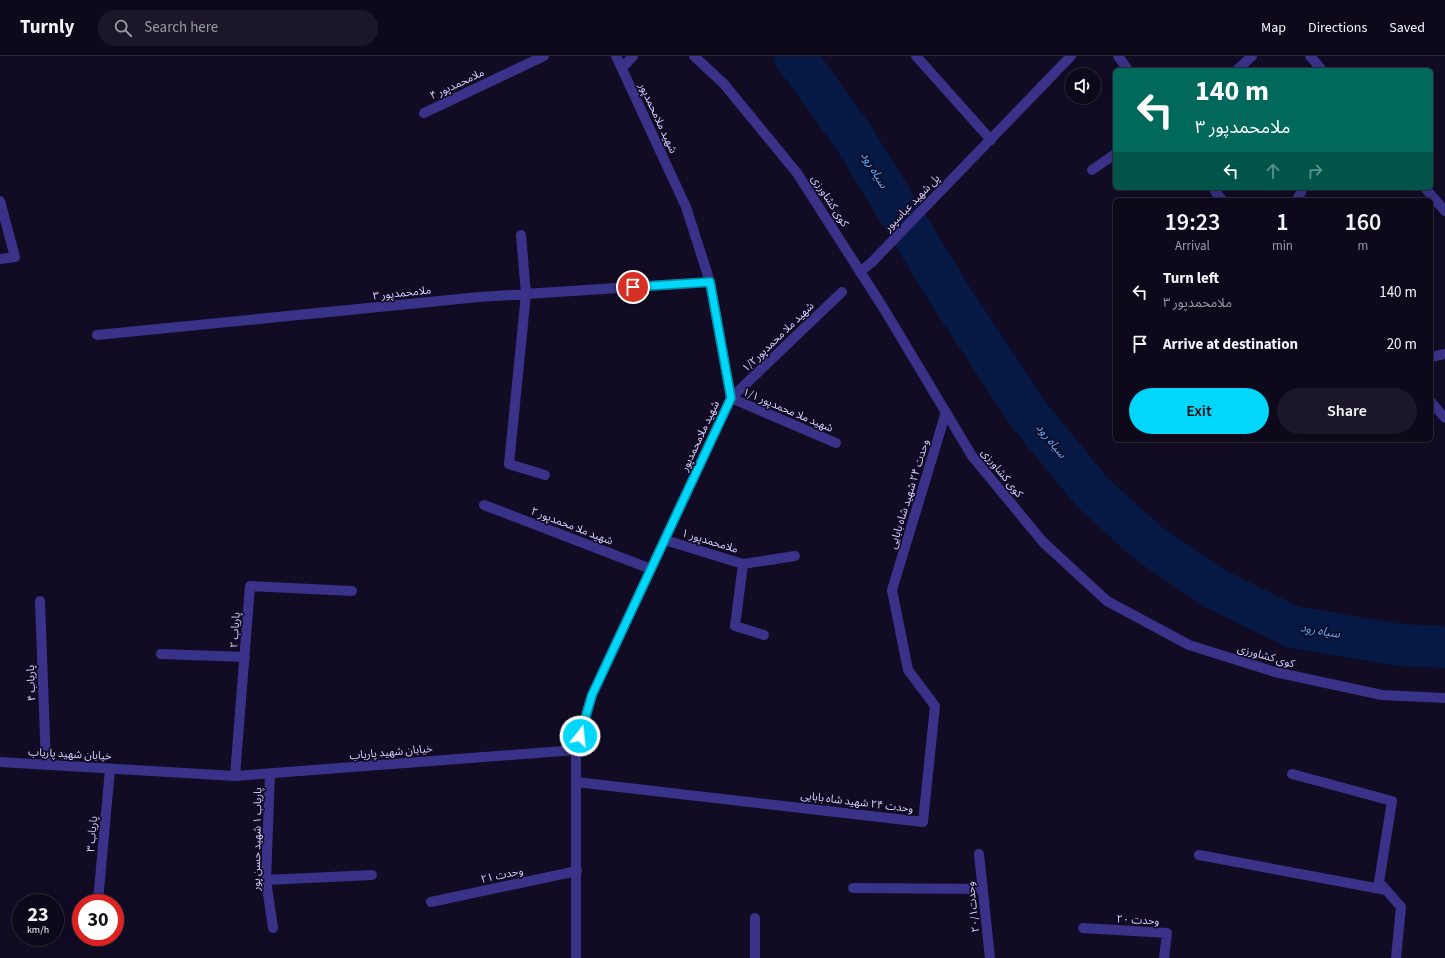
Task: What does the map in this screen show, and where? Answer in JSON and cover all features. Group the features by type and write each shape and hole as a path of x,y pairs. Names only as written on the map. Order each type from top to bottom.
{"street":[{"name":"ملامحمدپور ۴","path":"424,113 544,56"},
{"name":"شهید ملامحمدپور","path":"576,750 592,695 731,398 710,282 686,207 616,56"},
{"path":"622,68 633,56"},
{"name":"کوی کشاورزی","path":"694,56 724,84 797,173 884,308 972,456 1043,542 1107,601 1189,645 1275,672 1382,695 1445,698"},
{"path":"916,56 991,140"},
{"name":"پل شهید عباسپور","path":"860,272 872,262 1071,56"},
{"path":"1118,56 1127,68"},
{"path":"1239,68 1252,56"},
{"path":"1310,56 1320,68"},
{"path":"1092,170 1113,155"},
{"path":"1427,190 1445,211"},
{"path":"0,201 15,257 0,259"},
{"path":"520,235 526,294 509,464 545,476"},
{"name":"ملامحمدپور ۳","path":"97,335 479,297 710,282"},
{"name":"شهید ملا محمدپور۱/۲","path":"731,398 842,292"},
{"path":"1433,357 1445,354"},
{"name":"شهید ملا محمدپور ۱/۱","path":"731,398 836,443"},
{"path":"1433,404 1445,418"},
{"name":"وحدت ۲۴ شهید شاه بابایی","path":"576,782 923,822 935,706 908,670 892,590 946,412"},
{"name":"شهید ملا محمدپور ۲","path":"484,505 651,569"},
{"name":"ملامحمدپور ۱","path":"665,540 743,564 795,556"},
{"path":"743,564 735,626 764,634"},
{"name":"پاریاب ۲","path":"235,776 250,586 352,591"},
{"name":"پاریاب ۴","path":"40,601 46,765"},
{"path":"162,654 245,657"},
{"path":"576,750 576,958"},
{"name":"خیابان شهید پاریاب","path":"0,762 235,776 576,750"},
{"name":"پاریاب ۳","path":"99,894 110,769"},
{"name":"پاریاب ۱ شهید حسن پور","path":"270,774 266,880 272,928"},
{"path":"1292,774 1392,801 1378,882 1401,908 1396,958"},
{"name":"وحدت۲۰/۱","path":"979,854 990,958"},
{"path":"1199,855 1386,890"},
{"name":"وحدت ۲۱","path":"431,902 577,871"},
{"path":"266,880 372,875"},
{"path":"853,888 983,889"},
{"path":"755,918 755,958"},
{"name":"وحدت ۲۰","path":"1083,928 1167,934 1164,958"}],"waterway":[{"name":"سیاه رود","path":"795,56 854,138 950,295 1029,415 1093,493 1148,543 1216,589 1293,627 1399,645 1445,647"}],"route":[{"path":"580,736 592,695 731,398 710,282 633,287"}]}
